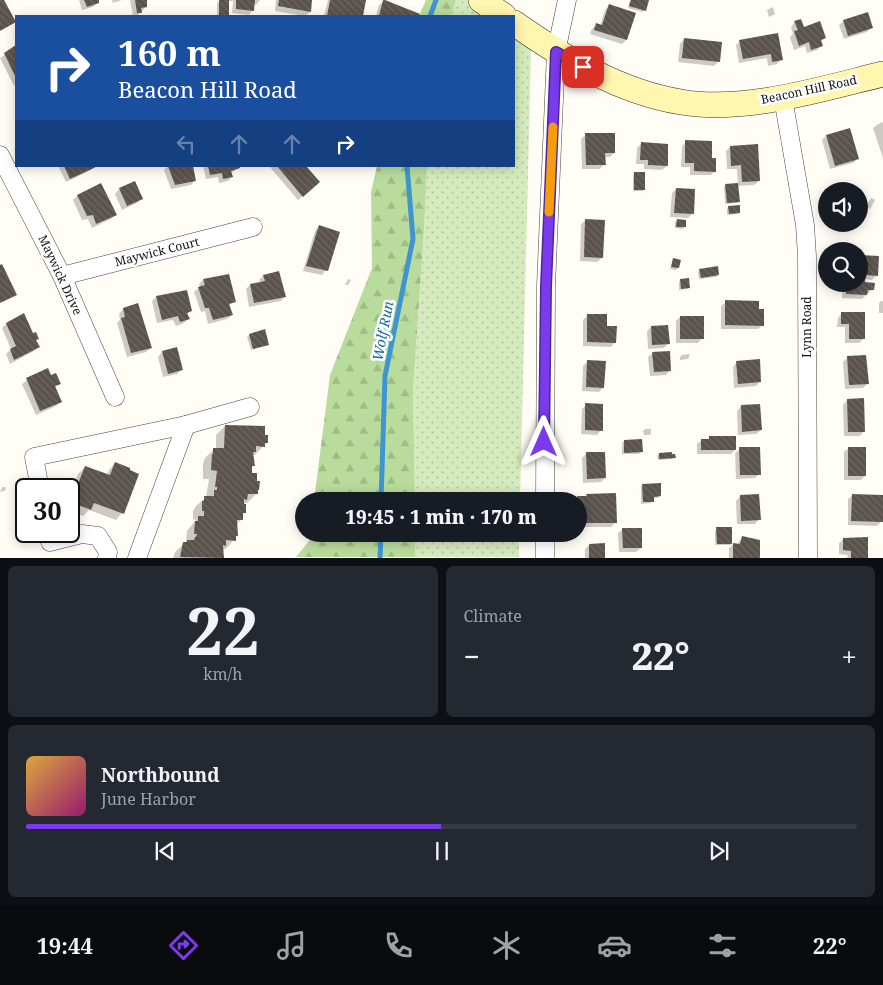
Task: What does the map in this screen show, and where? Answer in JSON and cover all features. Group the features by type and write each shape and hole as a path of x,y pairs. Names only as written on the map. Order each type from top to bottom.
{"street":[{"path":"481,0 503,15"},
{"path":"545,492 546,286 556,52 567,0"},
{"name":"Beacon Hill Road","path":"515,24 570,61 633,90 682,102 737,103 783,98 883,74"},
{"name":"Lynn Road","path":"783,98 805,225 807,256 808,558"},
{"name":"Maywick Drive","path":"0,155 62,276 115,397"},
{"name":"Maywick Court","path":"62,276 252,227"},
{"path":"38,478 34,457 186,425 250,407"},
{"path":"136,558 186,425"},
{"path":"51,544 82,534 98,536 108,552 107,558"},
{"path":"545,542 545,558"}],"green space":[{"path":"426,0 456,0 451,15 419,15"},
{"path":"456,0 481,0 503,15 451,15"},
{"path":"515,25 531,50 520,492 415,492 413,391 427,167 515,167"},
{"path":"377,167 427,167 413,391 415,492 315,492 330,375 372,268 371,192"},
{"path":"308,542 415,542 415,557 296,557"},
{"path":"415,542 519,542 519,557 415,557"}],"building":[{"path":"0,0 4,0 15,23 0,31"},
{"path":"84,0 99,0 99,3 87,7"},
{"path":"135,0 147,0 147,7 141,8 142,13 137,13"},
{"path":"219,0 229,0 229,15 219,15"},
{"path":"236,0 255,0 254,11 236,9"},
{"path":"279,0 312,0 311,12 278,6"},
{"path":"330,0 366,0 363,15 327,15"},
{"path":"383,0 420,14 420,15 379,15"},
{"path":"631,0 649,0 646,11 629,6"},
{"path":"609,4 636,13 627,40 594,30 596,23 602,25"},
{"path":"868,12 873,28 848,36 843,20"},
{"path":"801,19 804,27 820,21 826,38 821,40 823,46 811,50 809,42 799,46 794,31 798,30 794,21"},
{"path":"778,33 783,60 772,62 771,54 743,59 739,40"},
{"path":"684,38 722,42 720,62 682,58"},
{"path":"15,46 15,76 4,53"},
{"path":"850,128 859,159 835,166 826,135"},
{"path":"585,133 615,133 615,153 605,153 606,165 586,165"},
{"path":"685,140 712,141 712,158 716,158 716,172 694,171 694,163 685,163"},
{"path":"641,142 668,144 668,166 648,165 648,160 640,160"},
{"path":"758,144 760,181 742,182 741,165 731,166 730,146"},
{"path":"64,167 96,167 70,179"},
{"path":"168,167 193,167 196,181 175,185"},
{"path":"208,167 240,167 231,171 233,177 223,179 222,173 210,175"},
{"path":"278,167 307,167 320,182 303,197"},
{"path":"634,172 645,172 645,190 634,190"},
{"path":"135,181 143,199 127,206 119,188"},
{"path":"101,183 117,215 96,224 93,215 87,216 77,195"},
{"path":"738,183 740,202 727,203 725,184"},
{"path":"676,188 695,189 694,214 674,213"},
{"path":"740,205 740,213 729,214 728,206"},
{"path":"585,219 605,220 603,258 584,257"},
{"path":"677,219 686,220 686,227 676,227"},
{"path":"319,225 340,232 328,271 306,266"},
{"path":"868,255 879,256 878,276 868,275"},
{"path":"673,258 681,260 679,268 671,267"},
{"path":"2,264 17,295 0,303 0,265"},
{"path":"718,266 719,275 701,278 699,269"},
{"path":"279,271 286,297 254,303 250,284 265,281 263,275"},
{"path":"229,274 236,302 229,304 233,315 213,320 209,308 205,308 198,287 205,285 203,279"},
{"path":"689,278 690,288 681,289 680,279"},
{"path":"868,282 875,283 874,290 868,290"},
{"path":"187,290 192,311 187,313 190,319 180,322 178,316 162,320 156,296"},
{"path":"846,292 868,292 867,295 846,294"},
{"path":"725,300 759,301 759,309 764,309 764,326 725,325"},
{"path":"138,303 152,348 131,353 121,318 125,317 123,308"},
{"path":"841,312 865,312 865,339 849,339 849,324 841,324"},
{"path":"24,313 33,333 36,332 39,339 36,340 40,347 14,360 10,349 16,346 6,323"},
{"path":"587,314 607,314 607,326 617,326 616,343 587,342"},
{"path":"680,316 704,316 704,339 680,339"},
{"path":"668,325 670,344 652,345 651,326"},
{"path":"265,329 269,345 253,349 249,334"},
{"path":"177,347 183,370 168,374 162,351"},
{"path":"670,351 671,371 654,372 652,352"},
{"path":"866,355 869,384 849,385 847,356"},
{"path":"760,359 761,382 738,384 736,361"},
{"path":"587,360 606,361 604,388 586,387"},
{"path":"48,368 51,375 56,373 61,384 55,386 62,402 40,411 26,378"},
{"path":"864,398 865,432 848,432 847,399"},
{"path":"585,403 603,404 603,431 585,430"},
{"path":"760,404 762,430 742,432 741,405"},
{"path":"225,425 265,426 265,435 268,435 268,443 265,443 265,447 256,446 256,452 253,452 255,466 252,466 252,473 257,473 257,481 260,481 258,494 248,494 247,500 244,499 246,513 243,513 243,520 237,520 238,536 236,536 236,541 226,540 226,546 223,545 224,558 180,557 183,542 194,540 196,537 197,534 194,534 195,521 198,521 198,516 204,516 202,501 204,501 204,496 214,496 214,490 217,490 217,487 215,487 217,471 211,470 212,454 213,448 224,448"},
{"path":"709,436 736,436 736,450 701,450 701,439 709,439"},
{"path":"642,439 643,452 624,453 624,440"},
{"path":"739,447 760,447 761,475 740,475"},
{"path":"848,447 866,447 866,476 848,476"},
{"path":"586,452 605,452 606,478 587,479"},
{"path":"672,452 676,458 659,459 659,453"},
{"path":"115,462 139,474 124,514 94,503 91,510 80,506 80,479 85,466 110,475"},
{"path":"661,483 661,496 654,497 654,502 643,502 642,484"},
{"path":"616,493 617,523 587,523 587,494"},
{"path":"759,494 761,520 741,521 740,495"},
{"path":"852,494 883,495 883,522 851,521"},
{"path":"716,527 732,527 732,544 717,544"},
{"path":"622,528 642,528 642,548 623,548"},
{"path":"742,536 760,540 760,558 733,558 733,543 740,544"},
{"path":"868,537 868,558 851,558 851,551 843,550 843,538"},
{"path":"605,543 605,558 589,558 589,544"}],"waterway":[{"name":"Wolf Run","path":"430,15 436,0"},
{"name":"Wolf Run","path":"381,492 385,376 413,239 407,167"},
{"name":"Wolf Run","path":"380,558 381,542"}],"slow traffic":[{"path":"549,212 553,127"}],"route":[{"path":"544,442 546,286 556,52 583,67"}]}
